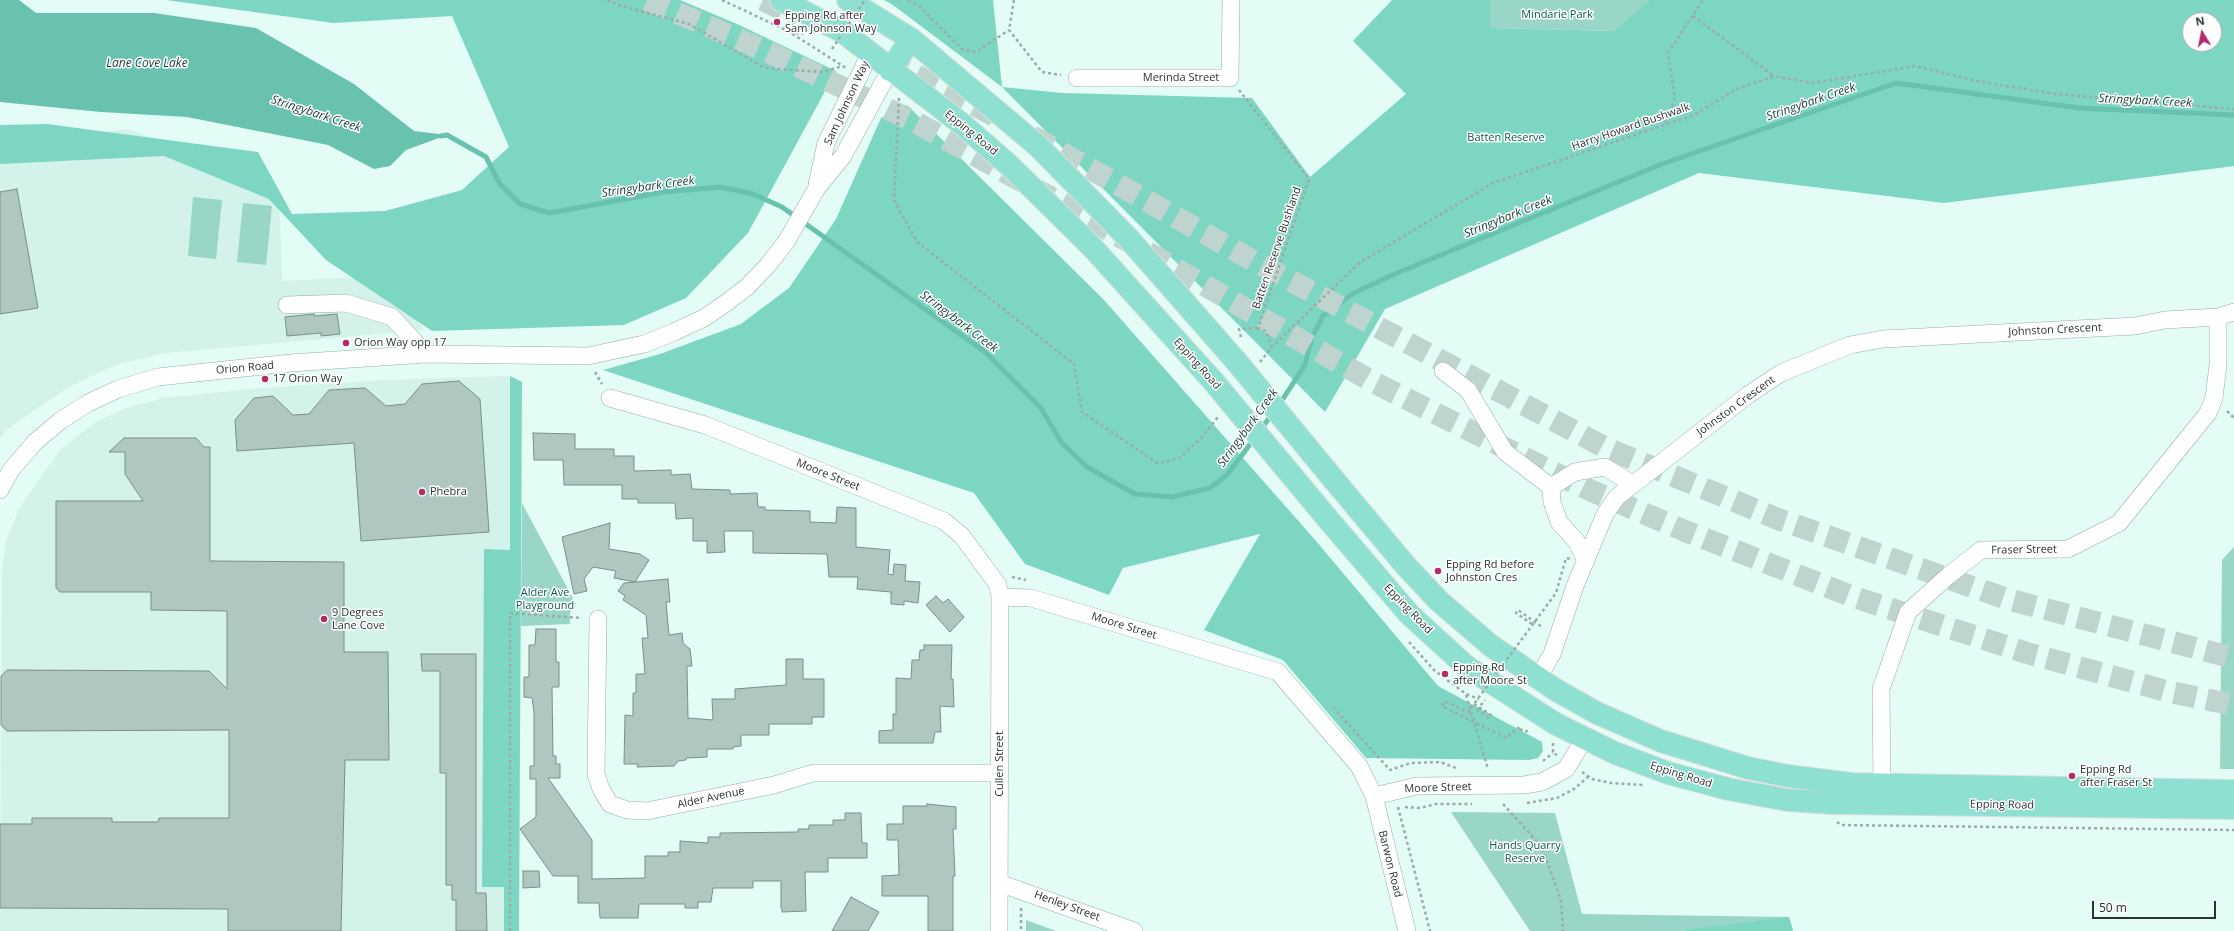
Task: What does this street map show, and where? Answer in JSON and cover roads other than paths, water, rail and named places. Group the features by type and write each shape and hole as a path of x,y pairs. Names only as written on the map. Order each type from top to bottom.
{"main road":[{"name":"Epping Road","path":"781,0 843,32 890,70 963,125 1010,166 1092,247 1213,381 1409,614 1468,667 1556,724 1615,753 1668,773 1728,789 1787,800 1840,803 2234,808"},
{"name":"Epping Road","path":"848,0 888,23 911,39 1006,117 1067,174 1239,351 1334,480 1380,536 1439,601 1490,645 1538,678 1596,713 1661,741 1748,768 1822,781 1882,785 2234,791"},
{"name":"Sam Johnson Way","path":"870,54 888,23"},
{"name":"Sam Johnson Way","path":"890,70 911,39"},
{"name":"Moore Street","path":"1585,738 1596,713"}],"street":[{"name":"Merinda Street","path":"1077,78 1230,78 1230,0"},
{"name":"Sam Johnson Way","path":"817,188 826,143 870,54"},
{"name":"Sam Johnson Way","path":"533,356 588,356 638,346 704,318 747,287 786,242 817,188 843,156 890,70"},
{"path":"287,305 346,303 392,317 426,354"},
{"name":"Johnston Crescent","path":"1538,678 1552,654 1578,560 1604,514 1617,497 1748,395 1781,373 1850,345 1883,339 2135,326 2165,320 2226,314"},
{"name":"Fraser Street","path":"1882,785 1881,689 1908,612 1948,576 1981,550 2068,549 2120,523 2208,413 2214,398 2226,314"},
{"name":"Orion Road","path":"0,490 11,470 35,442 88,403 118,389 158,377 206,371 426,354 533,356"},
{"path":"1443,371 1468,390 1505,452 1551,486 1552,502 1559,522 1577,542 1578,560"},
{"name":"Moore Street","path":"610,398 705,425 944,521 962,536 998,585 1000,597 1031,598 1278,672 1359,766 1374,796 1417,786 1524,786 1542,782 1566,769 1585,738"},
{"path":"1551,486 1575,472 1605,467 1632,484"},
{"name":"Cullen Street","path":"999,931 1000,597"},
{"name":"Alder Avenue","path":"598,619 596,774 601,789 610,804 627,810 647,811 774,785 813,773 1000,773"},
{"name":"Barwon Road","path":"1374,796 1407,931"},
{"name":"Henley Street","path":"999,883 1134,931"}],"water":[{"name":"Lane Cove Lake","path":"0,0 19,0 36,13 154,13 256,28 354,84 414,131 447,135 406,150 390,166 374,169 328,145 187,117 101,112 0,102"}],"waterway":[{"name":"Stringybark Creek","path":"1279,405 1305,365 1312,337 1323,316 1352,294 1397,273 1662,164 1896,83 2079,108 2234,115"},
{"name":"Stringybark Creek","path":"441,136 447,135 486,157 500,184 520,204 549,213 664,192 720,187 753,194 782,207 985,352 1041,408 1061,442 1087,467 1135,494 1172,497 1210,488 1227,475 1254,439"},
{"name":"Stringybark Creek","path":"1261,429 1273,413"}],"tunnel":[{"path":"647,0 766,51 915,122 1086,217 1371,381 1585,488 1685,531 1854,597 2027,653 2170,692 2234,705"},
{"path":"763,0 798,17"},
{"path":"887,60 995,116"},
{"path":"1032,136 1259,264 1606,448 1778,519 2007,599 2234,658"}],"place":[{"name":"Epping Rd after Sam Johnson Way","path":"777,22"},
{"name":"Orion Way opp 17","path":"346,343"},
{"name":"17 Orion Way","path":"265,379"},
{"name":"Phebra","path":"422,492"},
{"name":"Epping Rd before Johnston Cres","path":"1438,571"},
{"name":"9 Degrees Lane Cove","path":"324,619"},
{"name":"Epping Rd after Moore St","path":"1445,674"},
{"name":"Epping Rd after Fraser St","path":"2072,776"}],"park label":[{"name":"Mindarie Park","path":"1557,15"},
{"name":"Batten Reserve","path":"1506,138"},
{"name":"Alder Ave Playground","path":"545,599"},
{"name":"Hands Quarry Reserve","path":"1525,852"}]}
